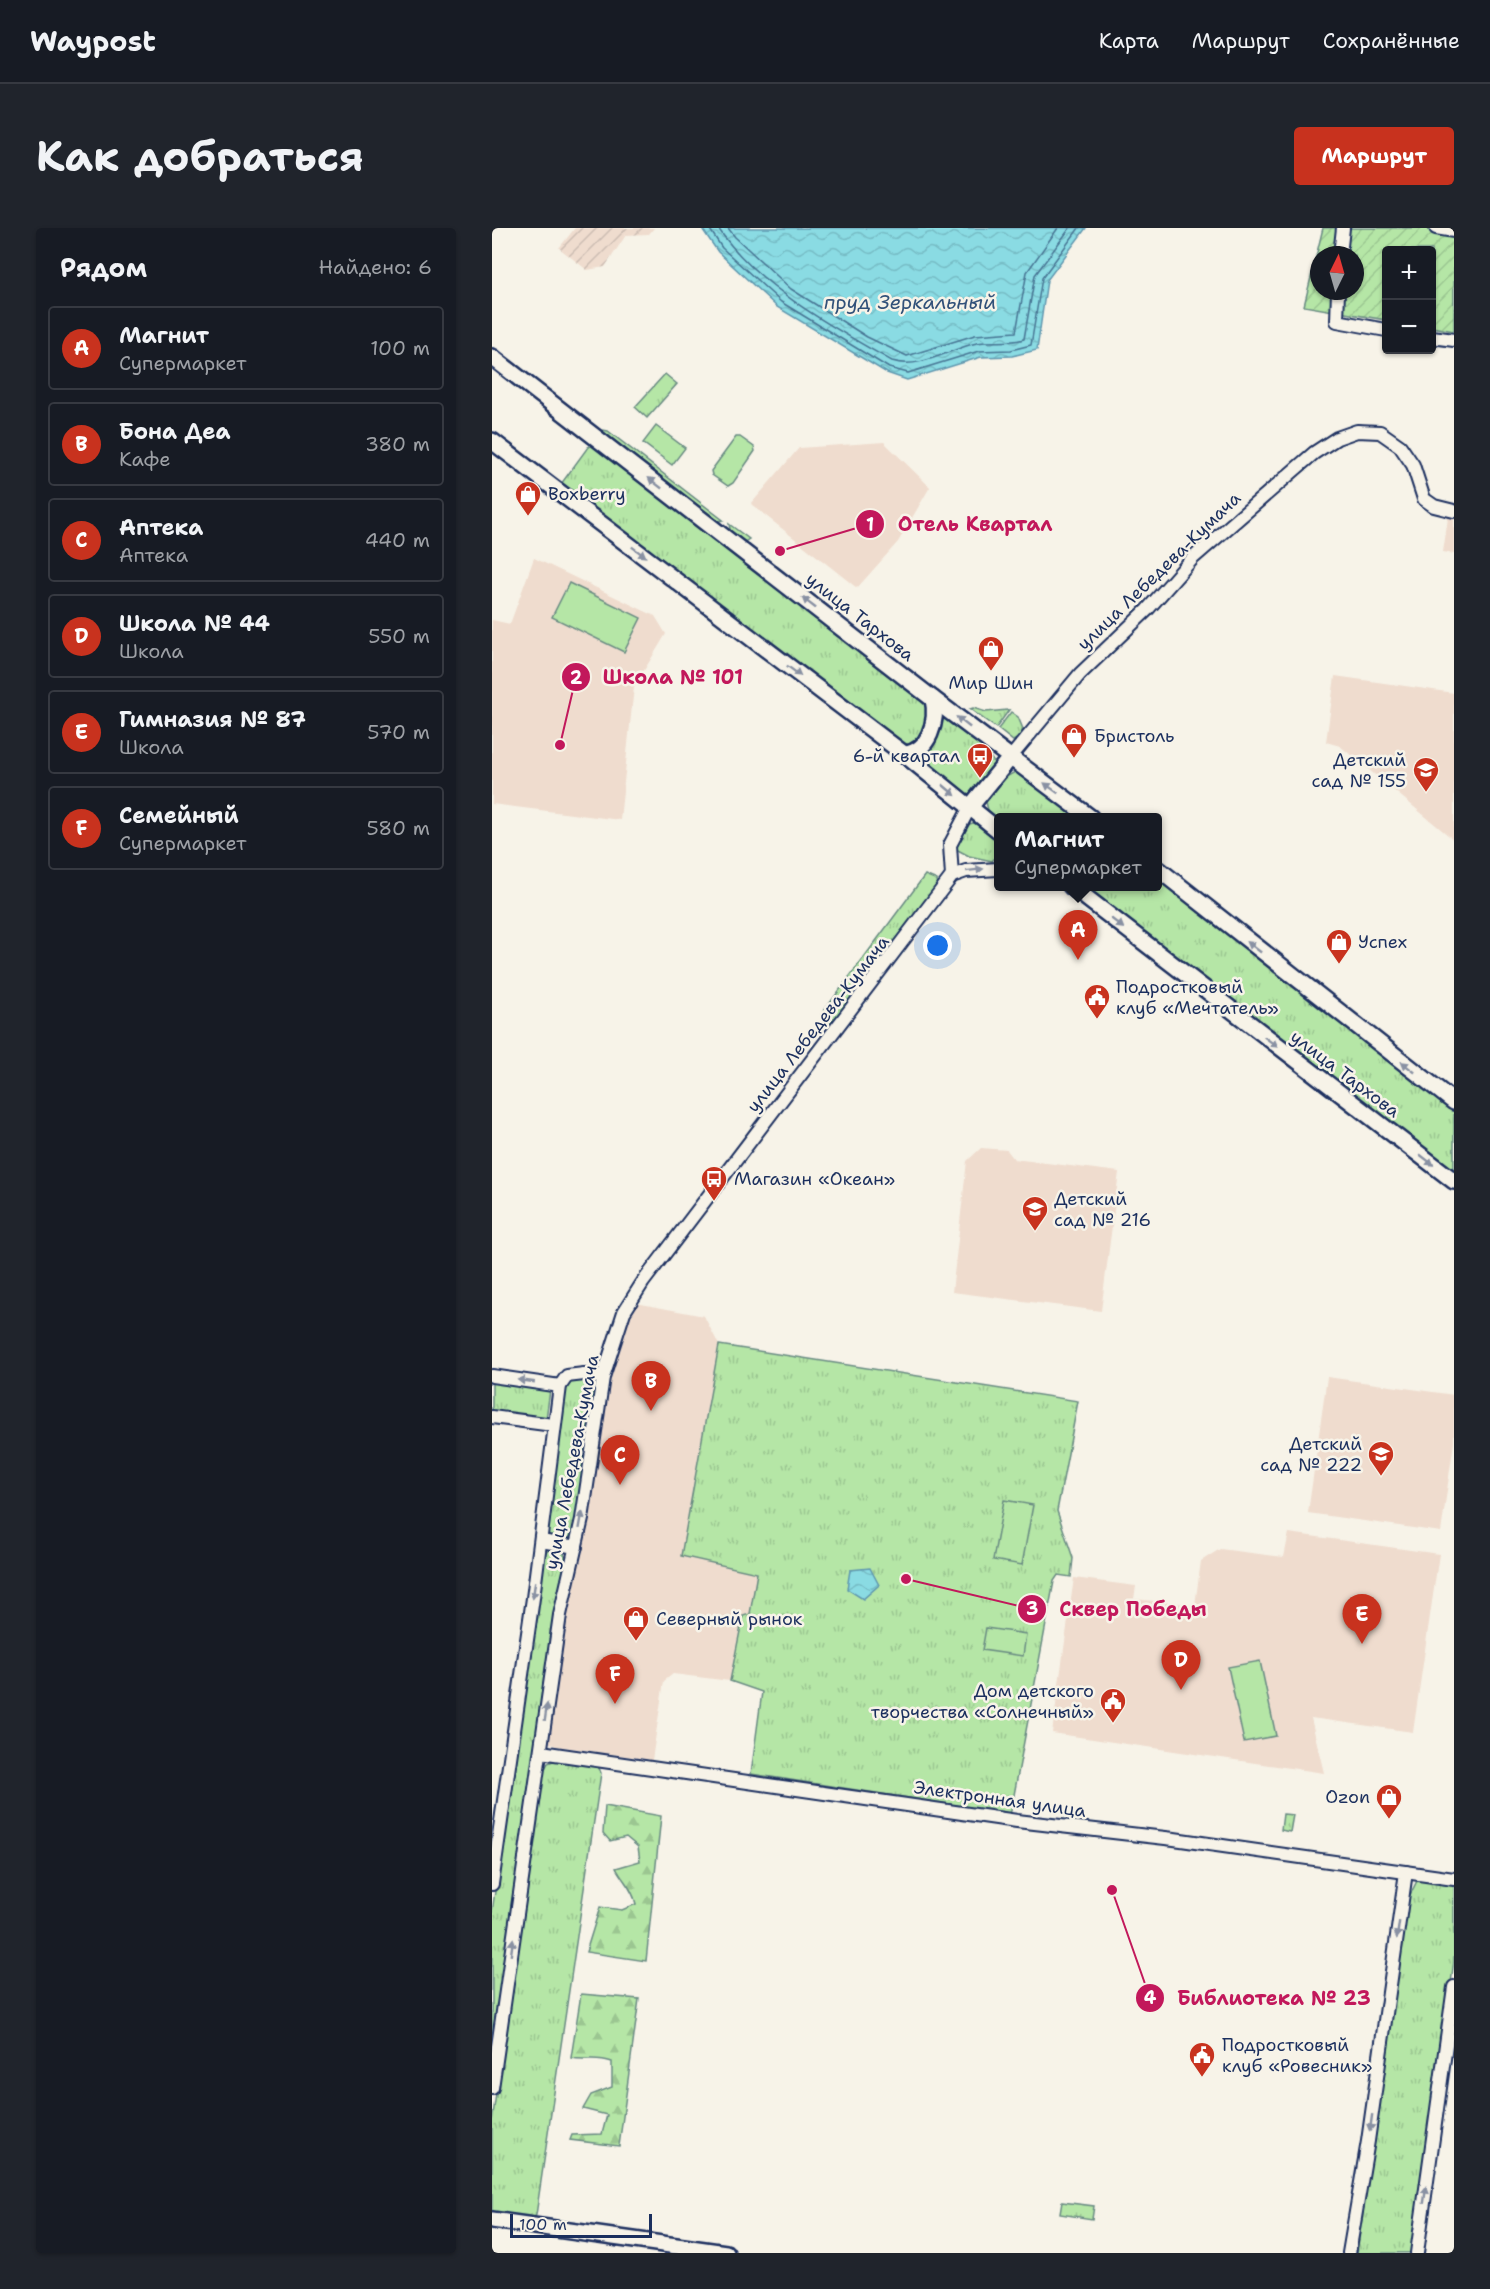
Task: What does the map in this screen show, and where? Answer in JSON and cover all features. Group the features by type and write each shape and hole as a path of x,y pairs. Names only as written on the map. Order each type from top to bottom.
{"main road":[{"name":"улица Тархова","path":"492,357 933,699 1084,813"},
{"path":"492,441 904,754 994,826"},
{"path":"904,754 920,750 925,743 935,716 933,699"},
{"path":"970,807 1010,758"},
{"path":"1162,872 1454,1102"},
{"name":"улица Тархова","path":"1078,891 1454,1181"},
{"path":"492,2220 726,2253"}],"street":[{"path":"1341,246 1342,228"},
{"path":"1436,228 1454,231"},
{"path":"1338,300 1337,321 1382,329"},
{"path":"1436,338 1454,340"},
{"name":"улица Лебедева-Кумача","path":"1010,758 1080,674 1147,610 1193,558 1307,460 1337,438 1357,431 1380,432 1400,446 1413,465 1424,500 1434,506 1454,511"},
{"path":"970,807 950,845 952,876 966,871 994,869"},
{"name":"улица Лебедева-Кумача","path":"492,2088 560,1615 576,1547 603,1377 624,1312 643,1282 952,876"},
{"path":"492,1376 560,1386 567,1376 584,1374 603,1377"},
{"name":"улица Лебедева-Кумача","path":"492,1884 541,1541 553,1425 560,1386"},
{"path":"492,1417 553,1425"},
{"path":"541,1541 576,1547"},
{"name":"Электронная улица","path":"541,1752 1017,1821 1454,1879"},
{"path":"1349,2253 1368,2141 1406,1872"},
{"path":"1417,2253 1454,1987"}],"shaded area":[{"path":"575,228 654,228 649,234 626,235 605,267 587,270 559,248"},
{"path":"884,442 930,487 898,542 857,588 751,504 799,448"},
{"path":"1448,518 1454,519 1454,554 1443,552"},
{"path":"534,558 655,616 666,634 634,687 620,820 492,804 492,620 510,624"},
{"name":"Детский сад № 155","path":"1335,676 1454,693 1454,840 1340,746 1326,742"},
{"name":"Детский сад № 216","path":"981,1148 1007,1150 1014,1159 1119,1172 1101,1311 952,1292 967,1161"},
{"path":"636,1303 704,1316 719,1345 681,1556 757,1573 750,1614 743,1616 730,1681 673,1674 664,1681 652,1760 556,1746 550,1743 549,1736 564,1623 614,1355 624,1325"},
{"name":"Детский сад № 222","path":"1327,1377 1454,1395 1454,1442 1441,1532 1308,1513"},
{"path":"1289,1533 1439,1554 1413,1732 1311,1718 1324,1773 1052,1733 1074,1578 1136,1586 1134,1599 1195,1605 1201,1561 1220,1549 1284,1557"}],"green space":[{"path":"1323,228 1454,228 1454,331 1436,328 1436,246 1382,246 1382,319 1304,306 1310,281 1310,300 1364,300 1364,246 1319,246"},
{"path":"665,374 677,384 647,418 635,407"},
{"path":"656,426 685,448 672,465 643,443"},
{"path":"603,430 608,431 723,520 716,522 600,433"},
{"path":"736,437 740,437 754,447 755,451 733,483 728,486 712,475 711,471"},
{"path":"592,445 929,706 924,739 910,747 903,744 561,484 588,447"},
{"path":"729,524 749,539 743,543 731,534"},
{"path":"569,583 641,618 624,652 552,617"},
{"path":"970,709 986,712 1009,710 996,728"},
{"path":"1011,712 1018,717 1023,729 1020,737 1013,741 998,729"},
{"path":"939,717 972,738 993,761 996,768 971,794 965,794 925,764 923,753"},
{"path":"1015,772 1020,773 1075,813 994,813 994,815 988,810 986,802 1006,777"},
{"path":"973,823 978,825 994,838 992,861 969,856 954,848 960,832"},
{"path":"925,875 937,880 938,885 828,1028 821,1015"},
{"path":"1162,882 1454,1112 1454,1172 1089,891 1162,891"},
{"path":"719,1345 1078,1401 1057,1511 1073,1558 1071,1577 1058,1575 1054,1581 1011,1811 1008,1813 751,1774 762,1692 730,1681 743,1616 750,1614 757,1573 681,1556"},
{"path":"572,1379 589,1380 596,1391 575,1530 573,1535 563,1541 547,1534 564,1387"},
{"path":"492,1382 550,1390 546,1419 492,1411"},
{"path":"1004,1500 1033,1505 1022,1565 993,1560"},
{"path":"551,1549 563,1552 567,1560 492,2051 492,1912 545,1553"},
{"path":"986,1628 1026,1634 1023,1656 982,1650"},
{"path":"1260,1661 1276,1736 1244,1742 1228,1667"},
{"path":"553,1761 592,1764 599,1768 601,1773 536,2215 533,2220 503,2212 499,2216 492,2214 492,2122 542,1774 548,1763"},
{"path":"605,1806 661,1816 646,1961 586,1952 600,1907 622,1910 636,1904 630,1889 616,1868 640,1861 638,1847 626,1837 610,1841 603,1833"},
{"path":"1283,1814 1293,1815 1290,1832 1281,1830"},
{"path":"1424,1879 1454,1882 1454,1961 1413,2253 1357,2253 1408,1899 1417,1881"},
{"path":"581,1994 639,1999 619,2146 570,2140 572,2135 602,2134 607,2115 583,2109 591,2095 612,2087 612,2062 601,2059 571,2058"},
{"path":"1062,2202 1094,2206 1092,2219 1060,2214"}],"water":[{"name":"пруд Зеркальный","path":"705,228 1086,228 1047,280 1037,350 1012,356 981,357 907,380 887,373 777,307 718,252 703,230"},
{"path":"870,1568 879,1585 863,1599 847,1589 850,1570"}],"place":[{"name":"Boxberry","path":"528,517"},
{"name":"Отель Квартал","path":"780,551"},
{"name":"Мир Шин","path":"991,672"},
{"name":"Школа № 101","path":"560,745"},
{"name":"Бристоль","path":"1074,759"},
{"name":"6-й квартал","path":"980,779"},
{"name":"Детский сад № 155","path":"1426,793"},
{"name":"Магнит","path":"1078,960"},
{"name":"Успех","path":"1339,965"},
{"name":"Подростковый клуб «Мечтатель»","path":"1097,1020"},
{"name":"Магазин «Океан»","path":"714,1202"},
{"name":"Детский сад № 216","path":"1035,1232"},
{"name":"Бона Деа","path":"651,1411"},
{"name":"Детский сад № 222","path":"1381,1477"},
{"name":"Аптека","path":"620,1485"},
{"name":"Сквер Победы","path":"906,1579"},
{"name":"Северный рынок","path":"636,1642"},
{"name":"Гимназия № 87","path":"1362,1644"},
{"name":"Школа № 44","path":"1181,1690"},
{"name":"Семейный","path":"615,1704"},
{"name":"Дом детского творчества «Солнечный»","path":"1113,1724"},
{"name":"Ozon","path":"1389,1820"},
{"name":"Библиотека № 23","path":"1112,1890"},
{"name":"Подростковый клуб «Ровесник»","path":"1202,2078"}]}
